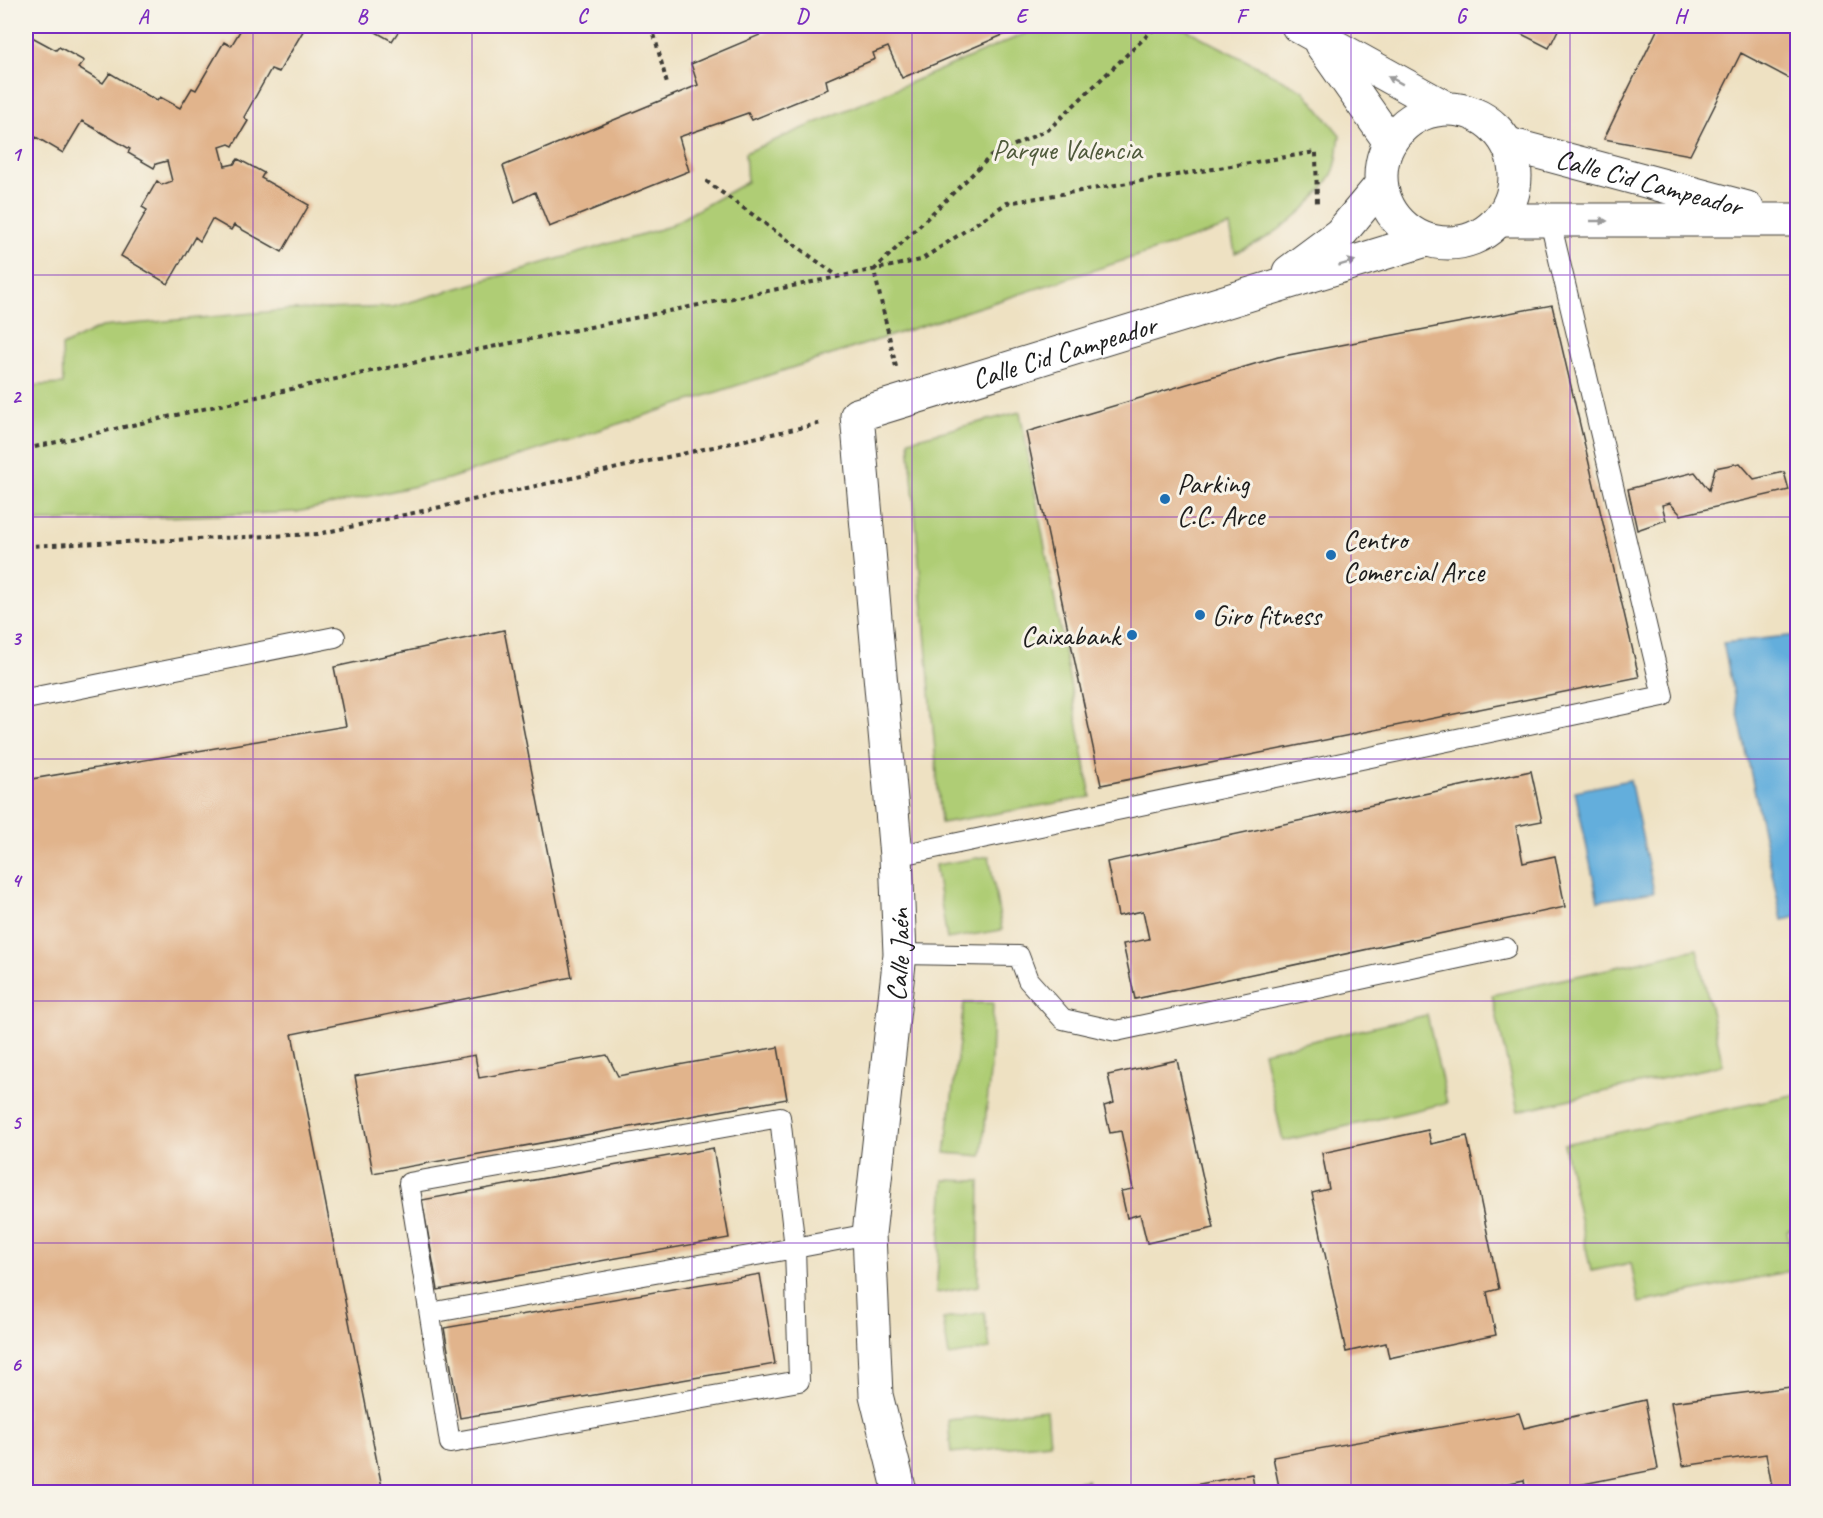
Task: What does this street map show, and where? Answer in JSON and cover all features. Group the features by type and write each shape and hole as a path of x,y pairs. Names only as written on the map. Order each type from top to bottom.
{"street":[{"path":"1306,30 1446,108 1471,112 1492,125 1508,144 1515,170 1512,197 1499,220 1478,236 1453,243 1426,240 1396,219 1381,185 1382,163 1390,142 1414,118 1446,108"},
{"path":"1306,30 1390,142"},
{"name":"Calle Cid Campeador","path":"1508,144 1793,219"},
{"path":"1271,286 1340,234 1381,185"},
{"name":"Calle Cid Campeador","path":"1499,220 1793,219"},
{"name":"Calle Cid Campeador","path":"857,415 1426,240"},
{"name":"Calle Jaén","path":"857,415 896,856 900,954 869,1234 876,1395 900,1492"}],"lane":[{"path":"896,856 1663,696 1550,221"},
{"path":"26,699 335,637"},
{"path":"900,954 1019,956 1028,980 1063,1019 1116,1031 1506,948"},
{"path":"780,1117 795,1248 800,1380 450,1443 409,1183 780,1117"},
{"path":"430,1313 869,1234"}],"path":[{"path":"652,26 667,84"},
{"path":"874,270 991,156 1049,129 1157,26"},
{"path":"26,449 358,374 921,260 1007,203 1316,152 1317,210"},
{"path":"706,181 839,277"},
{"path":"874,270 903,401"},
{"path":"26,546 318,534 857,415"}],"green space":[{"name":"Parque Valencia","path":"1043,26 1180,26 1304,91 1340,135 1333,172 1313,200 1289,222 1263,240 1235,253 1230,226 448,479 297,512 26,522 26,386 63,384 62,346 101,327 288,310 393,307 667,227 747,182 745,153"},
{"path":"1020,412 1091,797 941,823 909,440"},
{"path":"989,856 1002,930 947,939 935,865"},
{"path":"1697,949 1723,1065 1518,1111 1492,995"},
{"path":"964,1003 993,1003 991,1062 982,1156 945,1153"},
{"path":"1427,1015 1447,1103 1283,1141 1263,1052"},
{"path":"1797,1094 1797,1228 1787,1230 1795,1270 1639,1303 1631,1263 1591,1271 1564,1144"},
{"path":"944,1180 980,1181 978,1286 936,1293"},
{"path":"984,1312 990,1349 949,1356 943,1319"},
{"path":"1047,1410 1050,1443 951,1453 948,1420"},
{"path":"1087,1480 1090,1492 1027,1492"}],"water":[{"path":"1797,635 1797,917 1782,920 1723,643"},
{"path":"1630,780 1654,892 1598,901 1575,791"}],"building":[{"path":"243,26 306,26 279,72 271,69 244,117 248,121 233,146 229,144 220,147 225,166 234,164 238,159 264,173 261,178 309,205 282,252 234,225 231,230 212,219 200,241 195,237 168,284 121,256 147,210 142,207 157,181 162,185 172,181 167,161 156,164 154,168 128,153 130,149 82,121 63,153 36,137 26,155 26,42 32,37 56,50 59,47 84,61 78,68 103,83 110,73 157,101 160,97 180,108 192,88 196,90 224,42 231,46"},
{"path":"365,26 402,26 392,41"},
{"path":"781,26 839,26 842,31 861,26 1024,26 902,78 888,47 873,53 875,59 826,80 828,89 752,120 748,113 679,137 689,171 549,227 535,192 515,202 503,166 698,85 691,64"},
{"path":"1506,26 1560,26 1549,48"},
{"path":"1659,26 1798,26 1798,83 1741,53 1690,155 1604,139"},
{"name":"Centro Comercial Arce","path":"1552,305 1639,677 1101,785 1026,432 1278,357"},
{"path":"1740,463 1754,479 1784,472 1789,490 1681,515 1670,503 1662,505 1666,520 1637,530 1628,489 1695,472 1709,490 1715,468"},
{"path":"504,630 572,977 292,1034 383,1492 26,1492 26,780 346,726 334,667"},
{"path":"1531,771 1542,821 1516,826 1523,863 1555,856 1565,907 1135,999 1123,944 1149,939 1143,911 1118,916 1107,862"},
{"path":"778,1047 787,1099 373,1173 355,1076 475,1055 479,1078 607,1055 618,1076"},
{"path":"1177,1060 1214,1228 1147,1243 1140,1214 1127,1218 1121,1191 1133,1189 1121,1131 1110,1133 1104,1106 1114,1103 1108,1075"},
{"path":"1428,1130 1431,1144 1467,1136 1499,1289 1487,1292 1496,1335 1389,1358 1386,1343 1346,1352 1312,1193 1329,1189 1322,1153"},
{"path":"713,1148 729,1238 438,1290 422,1200"},
{"path":"760,1274 775,1364 460,1418 444,1328"},
{"path":"1798,1386 1798,1492 1773,1492 1766,1454 1683,1466 1671,1402"},
{"path":"1645,1400 1658,1469 1544,1492 1526,1492 1524,1480 1468,1492 1280,1492 1273,1457 1519,1413 1524,1428"},
{"path":"1252,1474 1255,1492 1163,1492 1163,1491"}],"place":[{"name":"Parking C.C. Arce","path":"1165,499"},
{"name":"Centro Comercial Arce","path":"1331,555"},
{"name":"Giro fitness","path":"1200,615"},
{"name":"Caixabank","path":"1132,635"}]}
